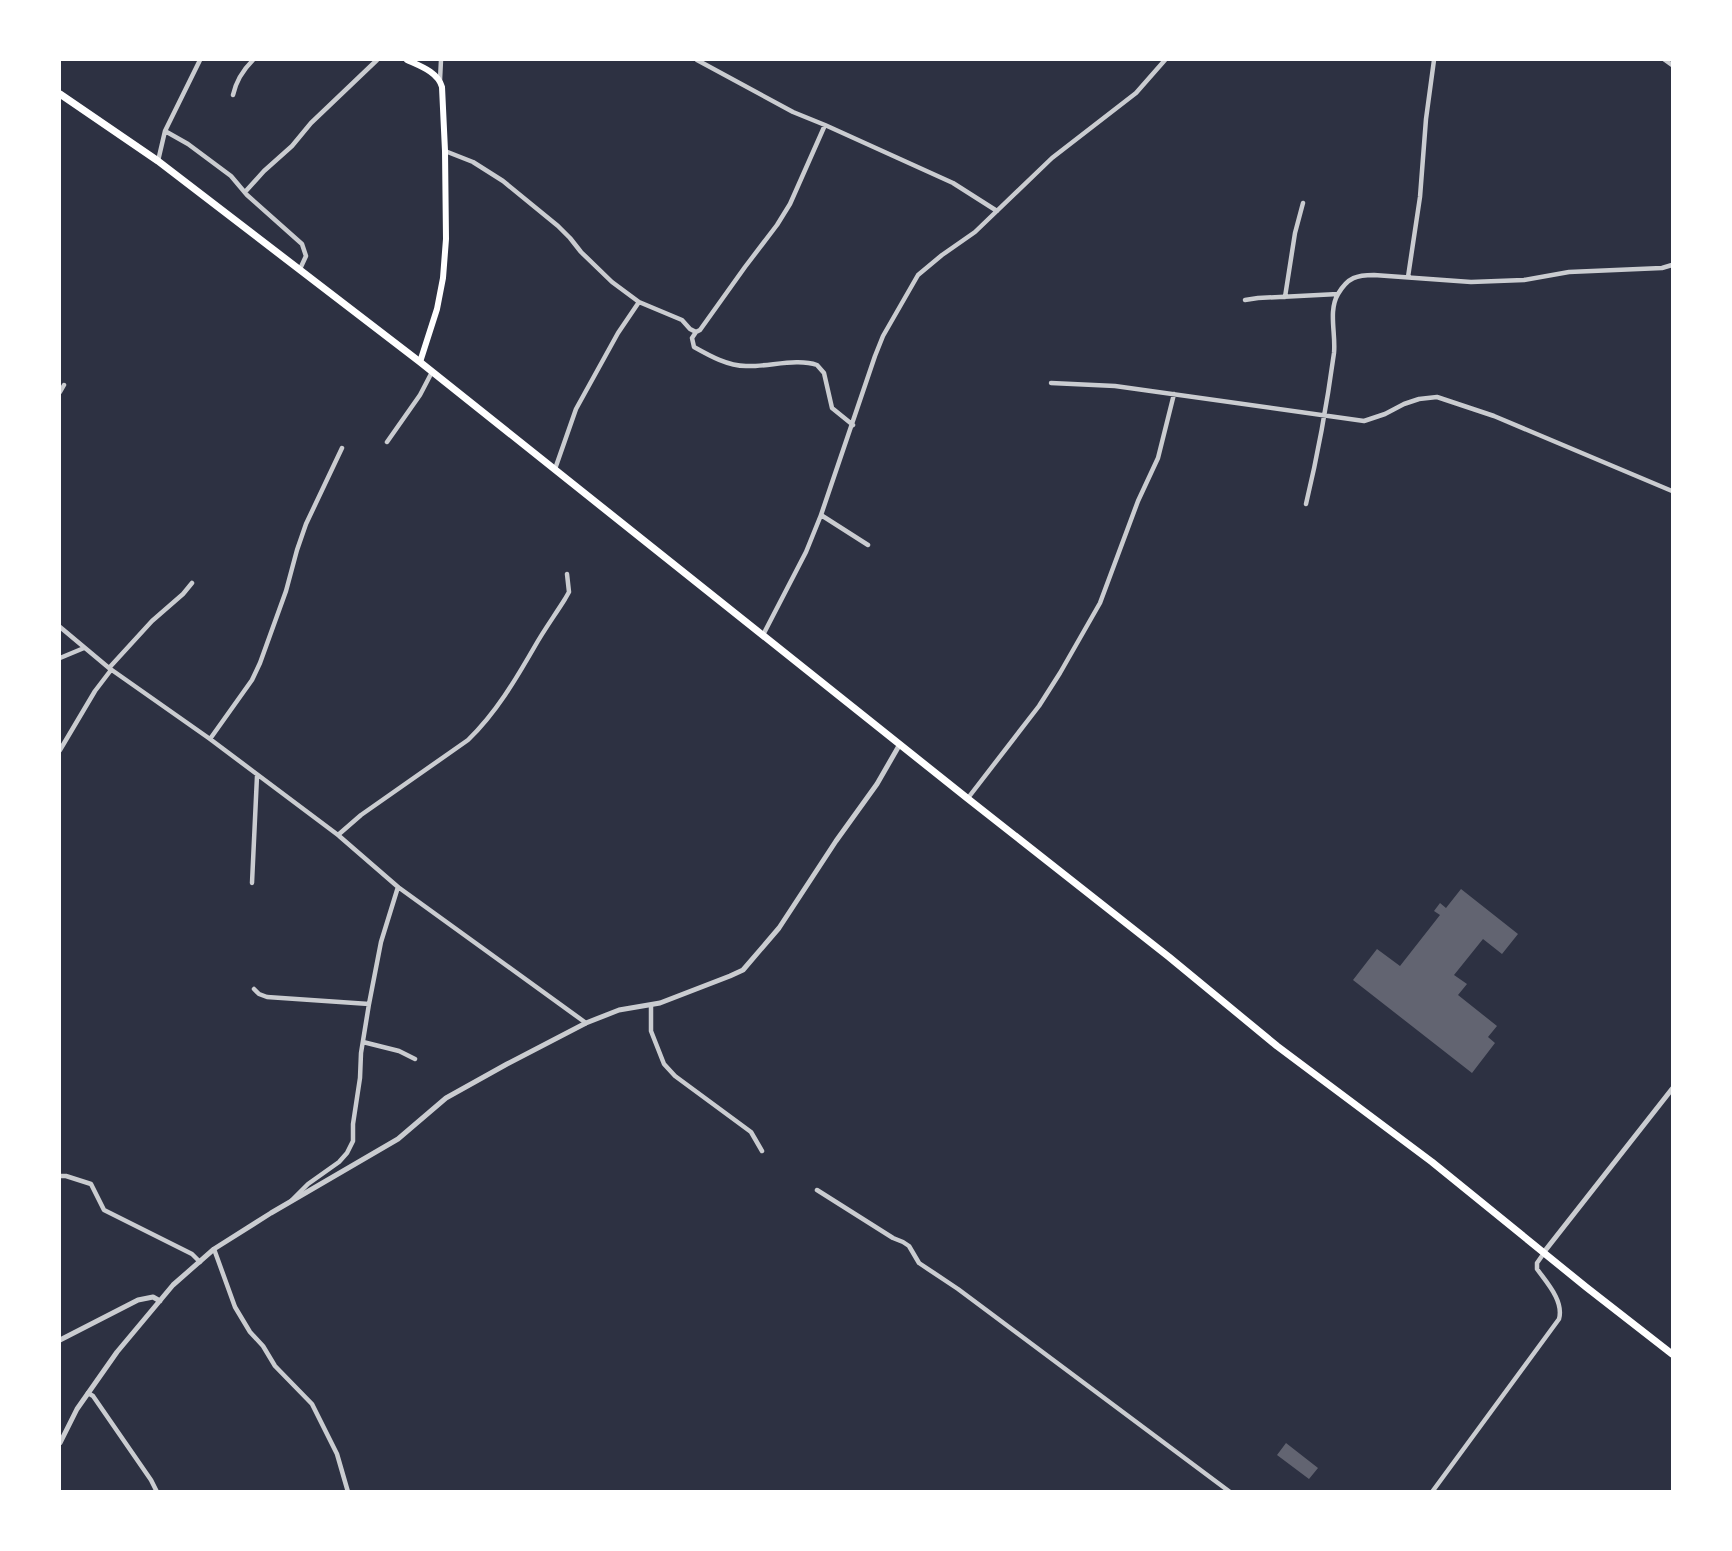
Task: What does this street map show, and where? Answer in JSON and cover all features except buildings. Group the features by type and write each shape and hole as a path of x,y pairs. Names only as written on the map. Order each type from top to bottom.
{"highway":[{"path":"60,94 158,161 420,362 1273,1042 1432,1162 1672,1354"}],"main road":[{"path":"407,60 433,73 440,80 445,151 446,239 443,278 437,309 420,362"}],"street":[{"path":"158,161 165,131 200,60"},
{"path":"233,95 241,75 253,60"},
{"path":"245,192 292,146 311,123 377,60"},
{"path":"440,80 441,60"},
{"path":"697,60 793,111 953,183 997,211"},
{"path":"763,636 806,552 821,516 879,346 913,281 930,264 975,232 1052,158 1136,93 1165,60"},
{"path":"1408,277 1420,197 1434,60"},
{"path":"1665,60 1672,65"},
{"path":"825,125 790,204 777,225 692,338 694,348 729,363 747,366 806,362 817,365 824,373 832,408 853,425"},
{"path":"165,131 188,144 231,176 302,244 306,256 300,269"},
{"path":"445,151 473,162 503,181 558,226 581,253 612,282 639,302 682,320 696,332"},
{"path":"1285,297 1295,233 1303,203"},
{"path":"1306,504 1325,414 1334,350 1334,306 1338,294 1351,279 1359,275 1471,282 1524,280 1569,272 1662,268 1672,265"},
{"path":"1245,300 1338,294"},
{"path":"555,470 576,409 604,356 639,302"},
{"path":"387,442 432,372"},
{"path":"1051,383 1115,386 1364,421 1419,399 1437,397 1494,415 1672,491"},
{"path":"60,392 64,385"},
{"path":"967,798 1039,706 1100,603 1138,501 1158,458 1174,394"},
{"path":"210,739 252,680 260,663 306,524 342,448"},
{"path":"821,516 868,545"},
{"path":"338,835 361,815 468,740 482,727 522,670 569,592 567,574"},
{"path":"60,750 110,669 157,616 192,583"},
{"path":"60,627 110,669 210,739 338,835 398,887 586,1023"},
{"path":"60,658 85,648"},
{"path":"60,1443 77,1409 117,1352 173,1285 214,1249 398,1139 446,1098 507,1064 586,1023 619,1010 651,1006 743,970 779,928 877,784 900,744"},
{"path":"253,883 257,775"},
{"path":"290,1202 307,1184 339,1162 353,1141 369,1004 381,942 398,887"},
{"path":"254,989 258,994 267,997 369,1004"},
{"path":"651,1006 651,1031 664,1064 751,1132 762,1151"},
{"path":"363,1042 399,1051 415,1059"},
{"path":"1432,1492 1559,1319 1561,1310 1558,1301 1537,1269 1536,1263 1672,1089"},
{"path":"60,1176 91,1184 104,1210 192,1254 200,1262"},
{"path":"817,1191 909,1246 919,1262 931,1272 958,1289 1230,1492"},
{"path":"214,1249 235,1307 250,1332 263,1346 275,1366 312,1404 337,1454 348,1492"},
{"path":"60,1340 138,1300 153,1297 160,1301"},
{"path":"88,1393 93,1396 157,1492"}]}
